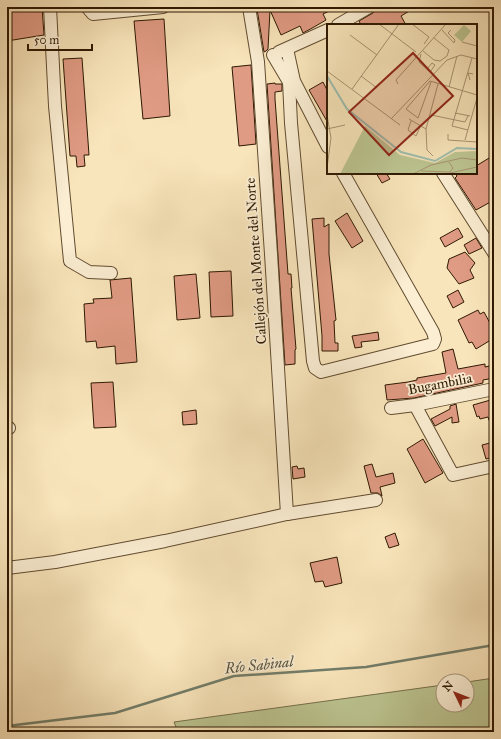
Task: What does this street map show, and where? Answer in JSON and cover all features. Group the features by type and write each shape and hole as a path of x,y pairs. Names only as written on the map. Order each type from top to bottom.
{"street":[{"path":"50,7 55,106 70,261 90,272 111,273"},
{"path":"87,7 93,14 163,7"},
{"name":"Callejón del Monte del Norte","path":"249,7 258,62 287,514"},
{"path":"343,24 369,7"},
{"path":"258,62 327,30"},
{"path":"287,49 292,82 291,123 313,361 315,368 321,372 433,344 435,339 433,332 344,174"},
{"path":"273,55 292,82 327,145"},
{"path":"291,123 312,117"},
{"path":"444,174 493,249"},
{"name":"Bugambilia","path":"391,408 415,405 494,389"},
{"path":"415,405 453,475 494,466"},
{"path":"7,568 54,562 165,541 287,514 376,500"}],"green space":[{"path":"494,678 494,732 178,732 174,722 435,686 435,713 475,713 475,681"}],"building":[{"path":"7,7 42,7 44,35 7,41"},
{"path":"269,7 338,7 323,14 326,20 303,33 300,26 281,35 270,10 268,49 264,52 257,9"},
{"path":"376,7 416,7 401,16 405,24 360,24 359,21 373,13"},
{"path":"164,19 170,116 143,119 134,21"},
{"path":"82,58 89,155 84,155 85,166 77,167 76,156 70,156 63,59"},
{"path":"251,65 256,144 239,146 232,67"},
{"path":"323,82 327,90 327,121 309,90"},
{"path":"267,84 282,84 282,91 275,92 275,99 288,274 291,274 296,349 295,364 285,365"},
{"path":"494,155 494,200 476,210 455,178 457,176 456,174 477,174 477,165"},
{"path":"377,174 387,174 390,179 382,183"},
{"path":"347,213 363,241 352,248 335,221"},
{"path":"324,218 324,227 329,224 329,254 336,320 334,321 335,343 338,343 338,351 322,351 312,219"},
{"path":"458,228 463,237 445,247 440,238"},
{"path":"476,238 482,248 469,254 464,245"},
{"path":"465,252 475,263 470,270 474,278 459,284 447,268 449,259"},
{"path":"231,271 233,316 211,317 209,272"},
{"path":"196,274 200,318 177,320 174,276"},
{"path":"131,278 137,362 116,364 115,346 97,348 96,341 86,342 84,304 94,303 93,299 112,298 110,280"},
{"path":"458,290 464,302 453,308 447,296"},
{"path":"478,310 480,314 484,312 491,325 494,323 494,338 476,349 472,342 469,343 458,320"},
{"path":"378,332 379,340 361,342 362,347 355,348 352,336"},
{"path":"453,349 458,369 485,364 485,367 494,365 494,378 483,380 483,383 414,398 387,400 385,385 408,382 417,380 417,378 446,373 442,352"},
{"path":"113,382 116,427 94,428 91,383"},
{"path":"494,399 493,431 488,417 480,419 479,416 477,417 473,405"},
{"path":"456,404 459,422 452,423 452,417 435,426 431,419 450,409 450,406"},
{"path":"196,410 197,424 183,425 182,412"},
{"path":"423,439 443,473 425,483 407,449"},
{"path":"494,442 494,457 486,459 482,445"},
{"path":"372,464 376,477 393,473 395,483 380,487 382,496 378,493 371,493 364,466"},
{"path":"297,466 298,469 304,468 305,477 293,479 292,467"},
{"path":"395,533 399,545 389,548 385,537"},
{"path":"337,557 342,583 325,587 323,581 315,582 310,563"}],"waterway":[{"name":"Río Sabinal","path":"7,726 115,713 234,676 366,667 494,645"}]}
